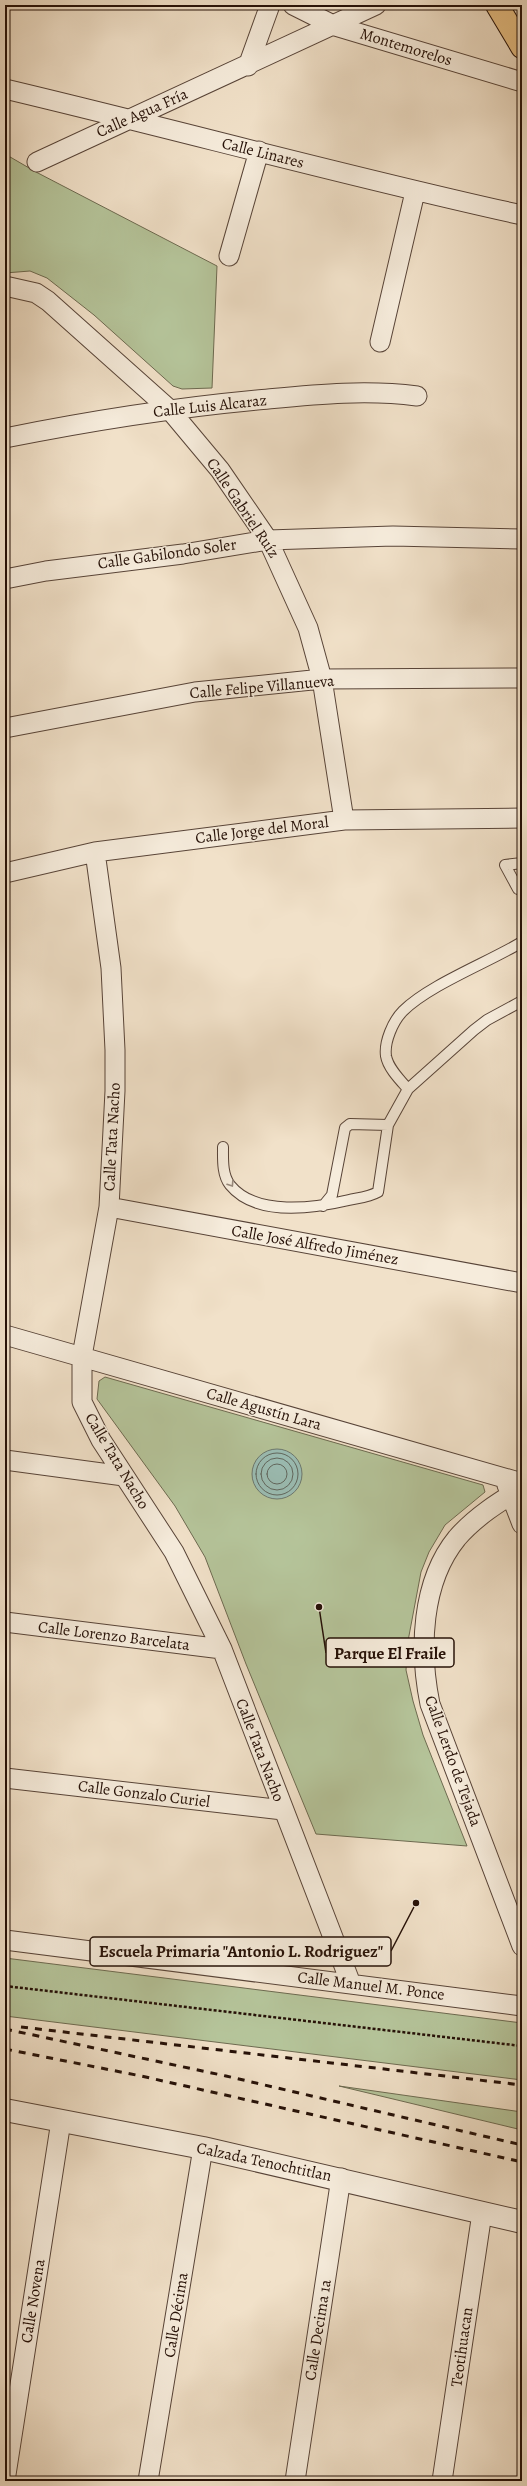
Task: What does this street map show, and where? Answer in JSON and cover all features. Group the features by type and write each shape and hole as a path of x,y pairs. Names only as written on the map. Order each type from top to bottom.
{"main road":[{"path":"497,5 522,46"}],"street":[{"path":"248,66 270,5"},
{"name":"Montemorelos","path":"293,5 319,11 335,26 522,82"},
{"name":"Calle Agua Fría","path":"37,162 129,118 335,26 376,5"},
{"name":"Calle Linares","path":"5,89 129,118 415,192 522,215"},
{"path":"229,256 259,151"},
{"path":"380,342 415,192"},
{"name":"Calle Gabriel Ruíz","path":"5,286 36,293 48,301 169,409 220,470 268,540 308,628 322,679 344,820"},
{"name":"Calle Luis Alcaraz","path":"5,438 66,425 169,409 348,392 384,392 417,396"},
{"name":"Calle Gabilondo Soler","path":"5,579 46,571 183,554 268,540 393,536 522,539"},
{"name":"Calle Felipe Villanueva","path":"5,728 196,692 322,679 522,678"},
{"name":"Calle Jorge del Moral","path":"5,873 96,852 344,820 522,818"},
{"name":"Calle Tata Nacho","path":"96,852 110,968 115,1050 109,1207 82,1356 82,1402 101,1440 174,1552 222,1649 351,1984"},
{"name":"Calle José Alfredo Jiménez","path":"109,1207 522,1283"},
{"name":"Calle Agustín Lara","path":"5,1335 82,1356 515,1486"},
{"path":"5,1460 124,1476"},
{"path":"515,1486 522,1524"},
{"name":"Calle Lerdo de Tejada","path":"515,1486 470,1524 445,1555 428,1604 424,1661 430,1704 522,1946"},
{"name":"Calle Lorenzo Barcelata","path":"5,1622 222,1649"},
{"name":"Calle Gonzalo Curiel","path":"5,1778 283,1810"},
{"name":"Calle Manuel M. Ponce","path":"5,1940 522,2006"},
{"name":"Calzada Tenochtitlan","path":"5,2110 203,2148 341,2178 522,2222"},
{"name":"Calle Novena","path":"5,2481 61,2121"},
{"name":"Calle Décima","path":"148,2481 203,2148"},
{"name":"Calle Decima 1a","path":"295,2481 341,2178"},
{"name":"Teotihuacan","path":"442,2481 482,2213"}],"lane":[{"path":"522,864 505,864 518,889 522,889"},
{"path":"408,1089 392,1069 386,1056 390,1034 403,1012 427,994 522,942"},
{"path":"223,1147 223,1160 229,1184 246,1197 260,1203 291,1208 323,1206 378,1192 388,1125 408,1089 486,1020 522,1001"},
{"path":"323,1206 332,1195 346,1128 350,1124 388,1125"}],"path":[{"path":"5,1986 522,2046"}],"green space":[{"path":"5,154 36,172 217,266 212,388 182,389 173,386 94,315 47,278 30,271 5,273"},
{"path":"105,1377 483,1485 485,1492 445,1525 429,1552 421,1572 408,1641 406,1670 423,1735 467,1846 316,1834 246,1664 205,1557 175,1506 97,1399 99,1381"},
{"path":"5,1958 522,2023 522,2080 5,2016"},
{"path":"339,2086 522,2112 522,2130"}],"water":[{"path":"272,1449 282,1449 295,1456 302,1469 302,1479 295,1492 282,1499 272,1499 263,1495 256,1488 252,1479 252,1469 256,1460 263,1453"}],"railway":[{"path":"21,2027 522,2085"},
{"path":"5,2029 226,2076 522,2145"},
{"path":"5,2049 141,2076 522,2162"}],"place":[{"name":"Parque El Fraile","path":"319,1607"},
{"name":"Escuela Primaria \"Antonio L. Rodriguez\"","path":"416,1903"}]}
